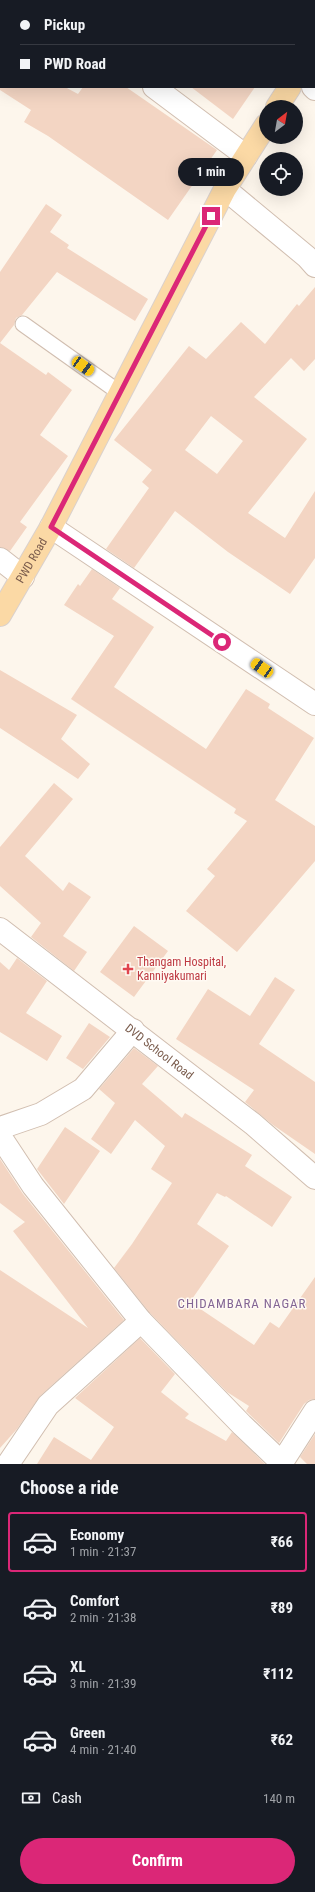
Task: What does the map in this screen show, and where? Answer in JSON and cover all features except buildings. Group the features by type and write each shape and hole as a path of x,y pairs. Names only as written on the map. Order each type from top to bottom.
{"main road":[{"path":"282,100 289,88"},
{"name":"PWD Road","path":"0,615 51,527 225,189 259,136"}],"street":[{"path":"155,88 246,156"},
{"path":"225,189 307,257 315,266"},
{"path":"51,527 315,704"},
{"path":"0,559 23,576"},
{"name":"DVD School Road","path":"2,934 133,1030 253,1124 315,1178"},
{"path":"0,1128 41,1114 83,1089 133,1030"},
{"path":"0,1136 33,1186 141,1321 282,1464 315,1411"},
{"path":"8,1464 48,1405 141,1321"}],"lane":[{"path":"23,324 120,392"}],"place":[{"name":"Thangam Hospital, Kanniyakumari","path":"128,969"}],"district":[{"name":"CHIDAMBARA NAGAR","path":"242,1303"}],"route":[{"path":"211,216 51,527 222,642"}]}
